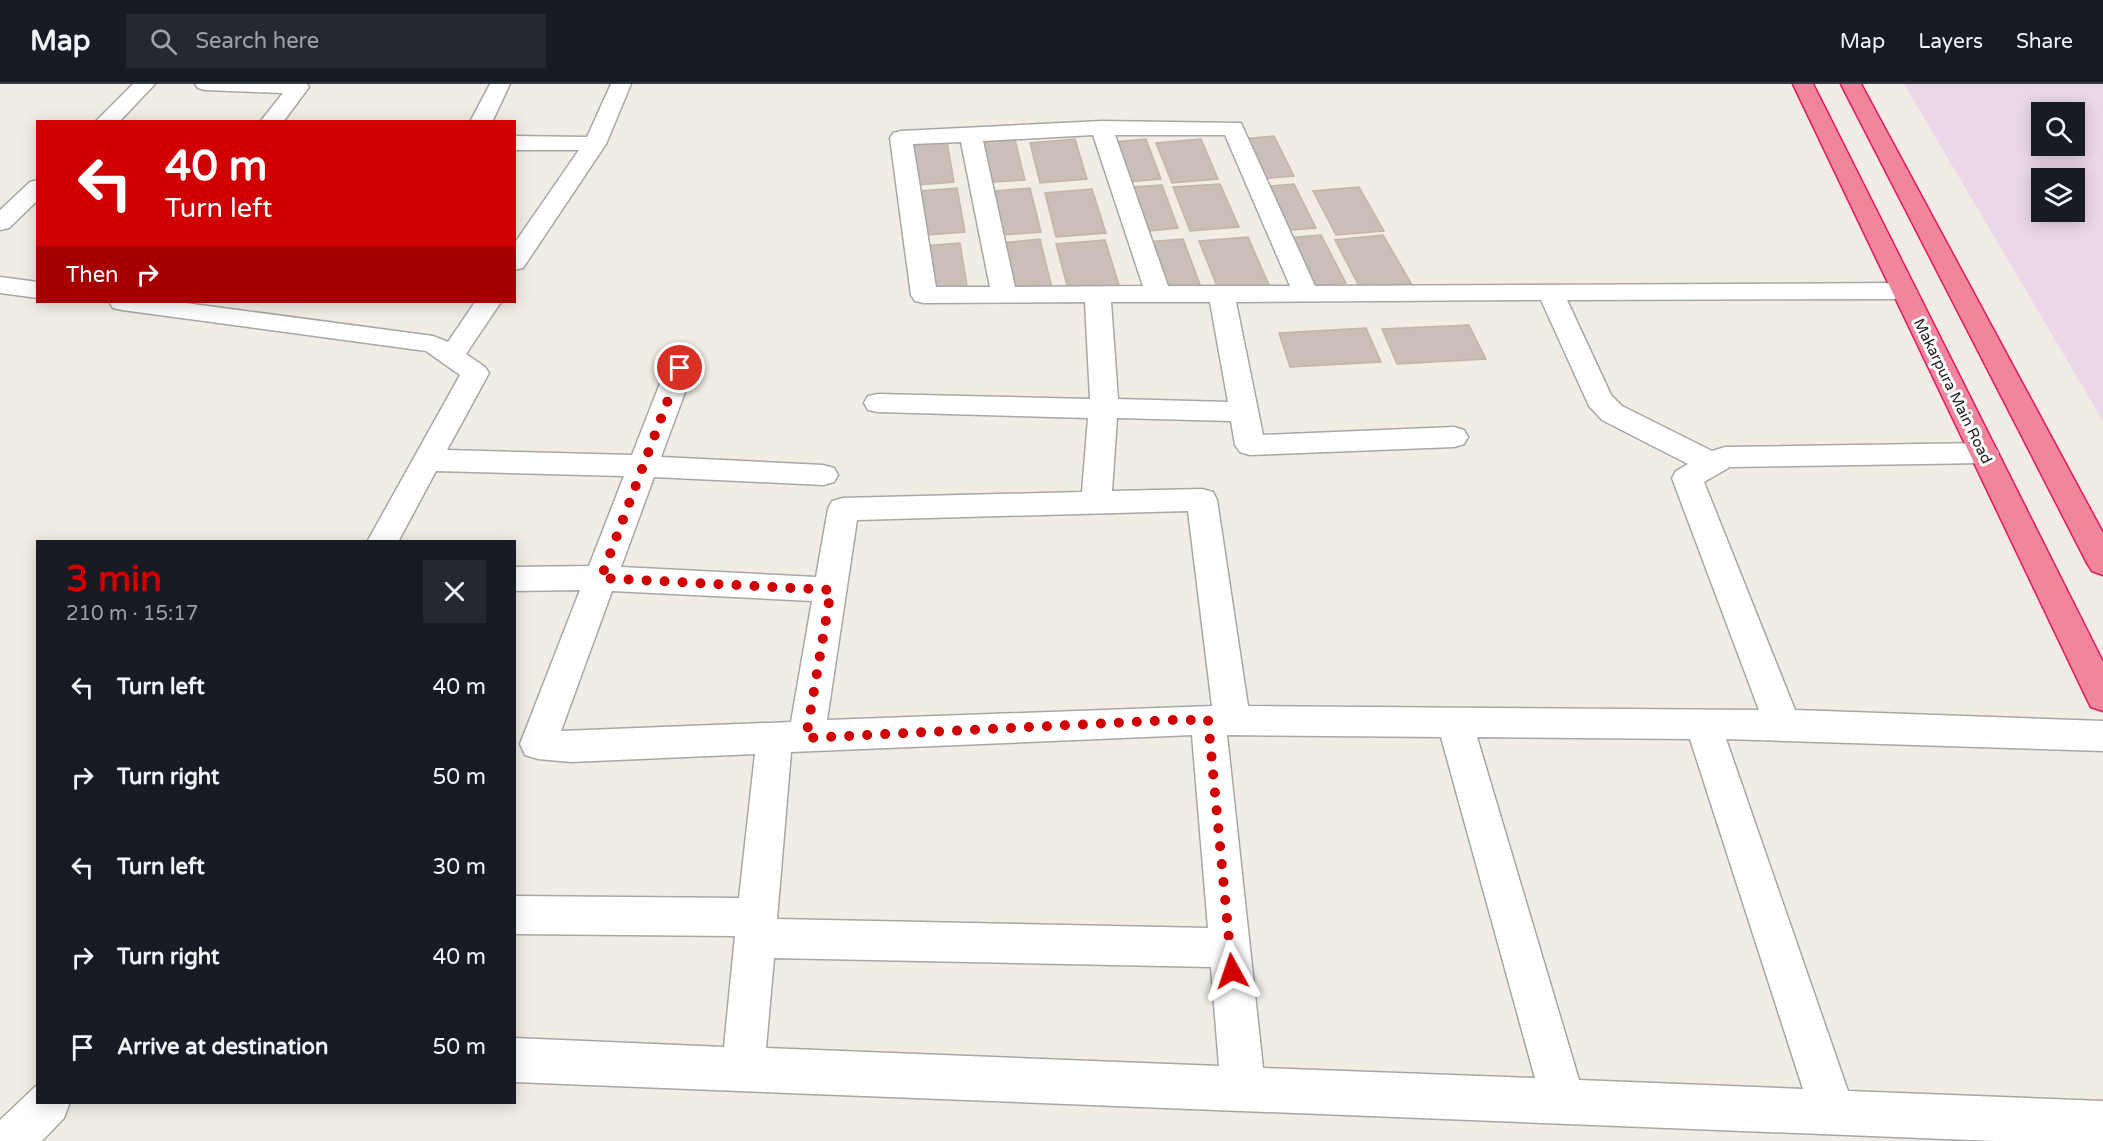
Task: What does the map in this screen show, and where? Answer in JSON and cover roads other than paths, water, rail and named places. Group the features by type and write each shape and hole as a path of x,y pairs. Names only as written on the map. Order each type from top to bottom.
{"highway":[{"name":"Makarpura Main Road","path":"1803,84 2103,697"},
{"path":"1851,84 2103,563"}],"street":[{"path":"108,120 146,84"},
{"path":"205,84 298,87 273,120"},
{"path":"482,120 500,84"},
{"path":"516,260 595,144 621,84"},
{"path":"1306,294 1233,128 1102,128 901,138 924,296 1904,291"},
{"path":"1102,128 1158,294"},
{"path":"971,136 1004,295"},
{"path":"516,143 595,144"},
{"path":"0,223 36,189"},
{"path":"0,285 36,290"},
{"path":"1551,293 1599,399 1612,413 1713,464"},
{"path":"1222,294 1250,445 1454,437"},
{"path":"1096,502 1104,410 1098,295"},
{"path":"130,303 433,344 474,373 383,540"},
{"path":"287,324 301,303"},
{"path":"451,357 487,303"},
{"path":"680,368 601,578 526,744 571,747 790,739 1173,720 1783,725 2103,736"},
{"path":"878,403 1244,412"},
{"path":"1783,725 1687,478 1725,457 1984,453"},
{"path":"427,460 643,466 824,475"},
{"path":"742,1068 756,928 790,739 831,590 843,509 1202,500 1220,720 1230,948 1243,1089"},
{"path":"516,579 601,578 831,590"},
{"path":"1455,723 1563,1101"},
{"path":"1703,724 1833,1112"},
{"path":"516,915 756,928 1230,948"},
{"path":"516,1060 2103,1123"},
{"path":"11,1141 46,1104"}]}
